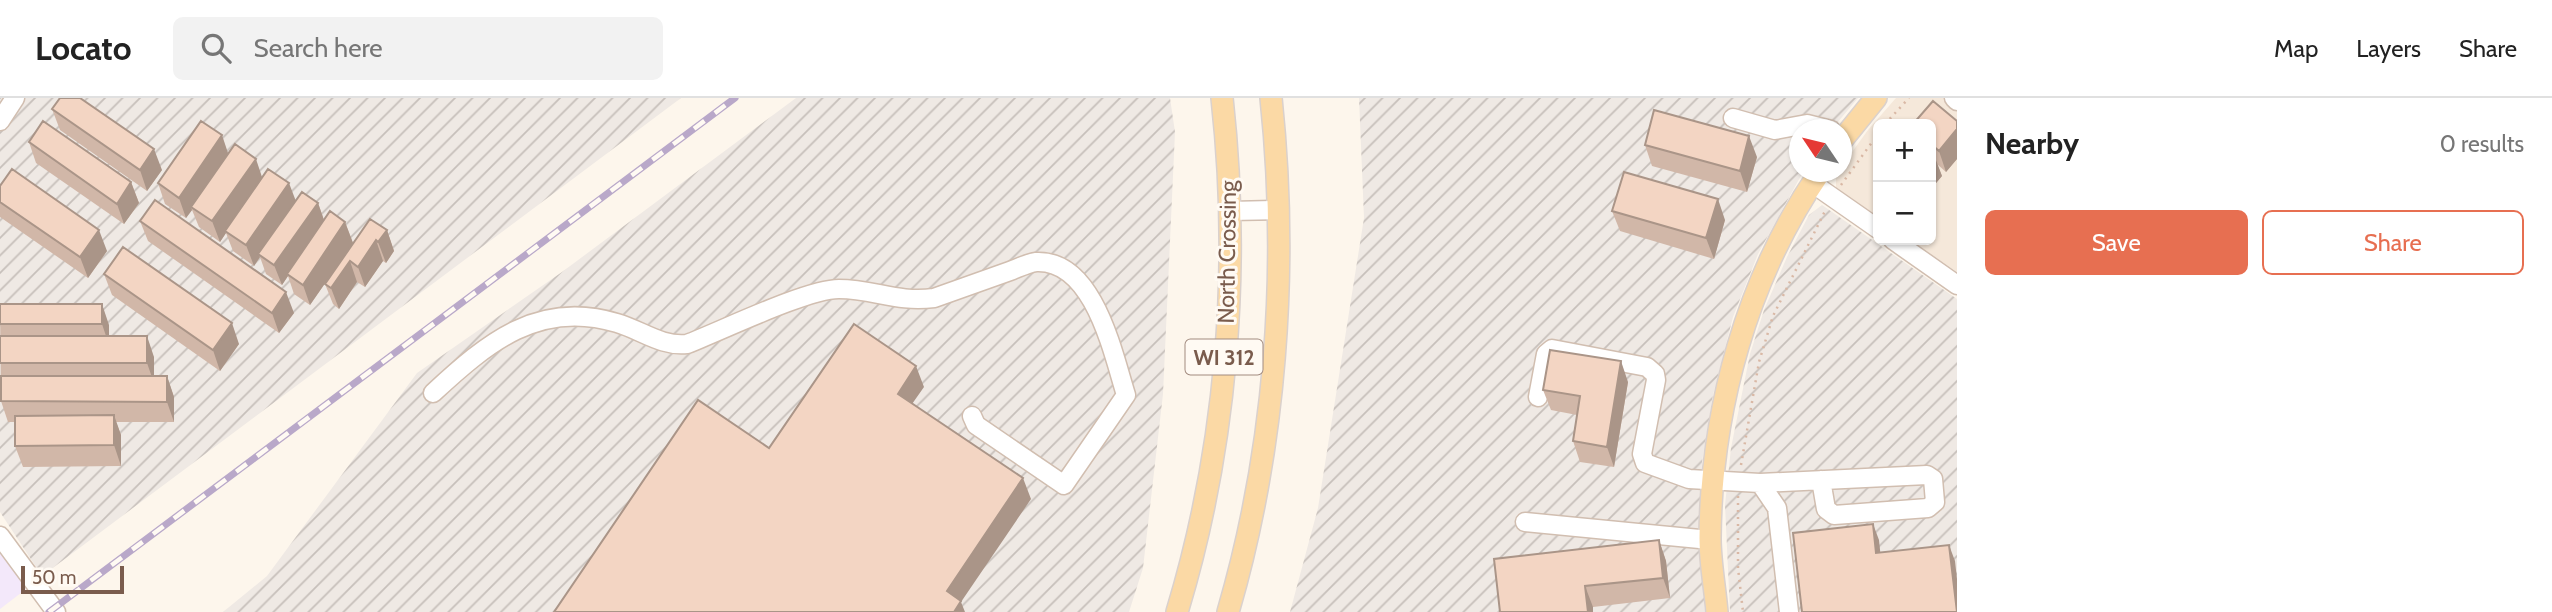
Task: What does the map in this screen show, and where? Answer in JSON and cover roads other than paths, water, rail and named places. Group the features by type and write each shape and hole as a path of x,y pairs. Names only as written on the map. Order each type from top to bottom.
{"main road":[{"name":"North Crossing","path":"1177,612 1207,488 1221,397 1228,306 1230,211 1222,98"},
{"path":"1228,612 1255,497 1269,403 1277,313 1278,210 1271,98"},
{"path":"1852,122 1876,98"},
{"path":"1717,612 1710,540 1713,482 1724,396 1755,295 1782,236 1813,182"}],"street":[{"path":"0,121 15,98"},
{"path":"1733,118 1776,130 1789,127"},
{"path":"1820,182 1832,196 1873,225"},
{"path":"1230,211 1278,210"},
{"path":"1900,245 1957,285"},
{"path":"433,393 497,339 556,316 588,315 619,323 672,346 822,291 859,291 905,301 919,300 934,298 1035,262 1056,266 1072,277 1088,294 1100,314 1126,395 1064,485 975,425 972,416"},
{"path":"1538,397 1546,354 1552,349 1647,367 1655,374 1656,380 1643,459 1649,465 1689,479 1713,482 1760,483 1821,480 1927,475 1933,479 1935,502 1928,508 1834,515 1826,509 1821,480"},
{"path":"1760,483 1777,508 1789,612"},
{"path":"1525,522 1710,540"},
{"path":"0,536 56,612"}],"railway":[{"path":"49,612 735,98"}]}
